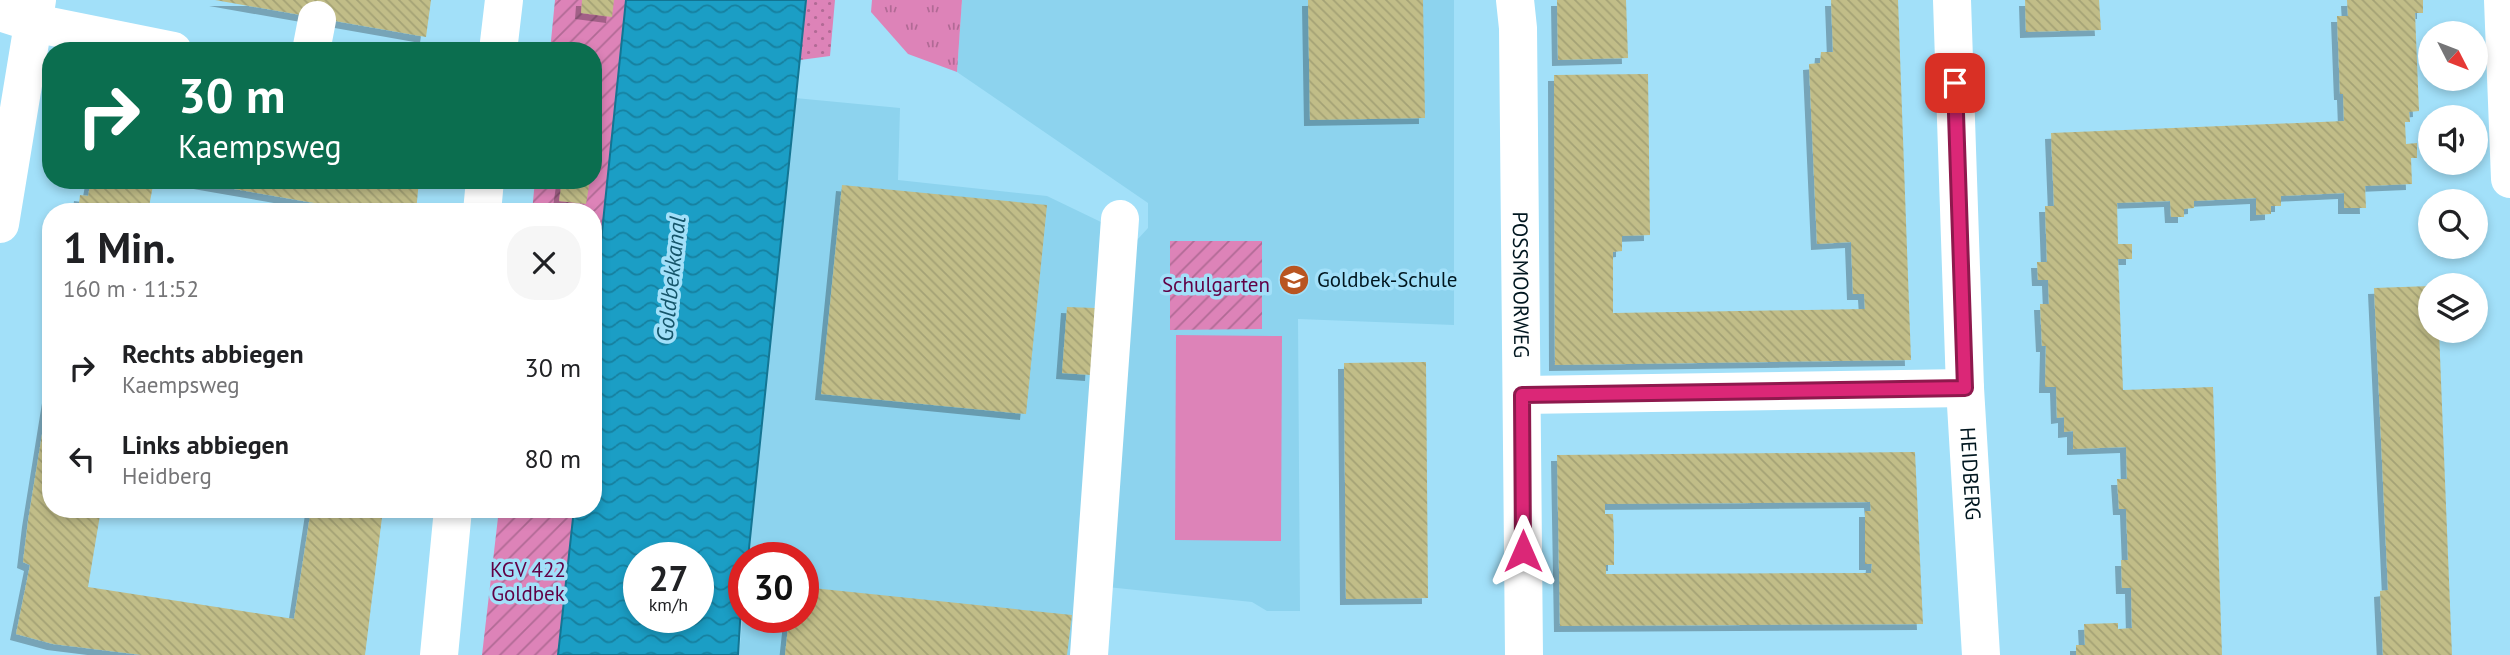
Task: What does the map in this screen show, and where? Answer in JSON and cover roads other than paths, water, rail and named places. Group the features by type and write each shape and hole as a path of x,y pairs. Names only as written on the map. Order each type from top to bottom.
{"street":[{"path":"499,42 504,0"},
{"name":"POSSMOORWEG","path":"1515,0 1518,28 1524,655"},
{"name":"HEIDBERG","path":"1952,0 1965,388 1981,655"},
{"path":"0,224 24,12 139,42"},
{"path":"2505,23 2510,179"},
{"path":"1088,655 1120,219"},
{"path":"1522,395 1965,388"},
{"path":"439,655 452,518"}],"water":[{"name":"Goldbekkanal","path":"626,0 806,0 750,542 728,542 728,633 739,633 738,655 558,655 573,518 602,518 602,232"}],"place":[{"name":"Goldbek-Schule","path":"1294,280"}],"park label":[{"name":"Schulgarten","path":"1216,285"},
{"name":"KGV 422 Goldbek","path":"528,582"}]}
